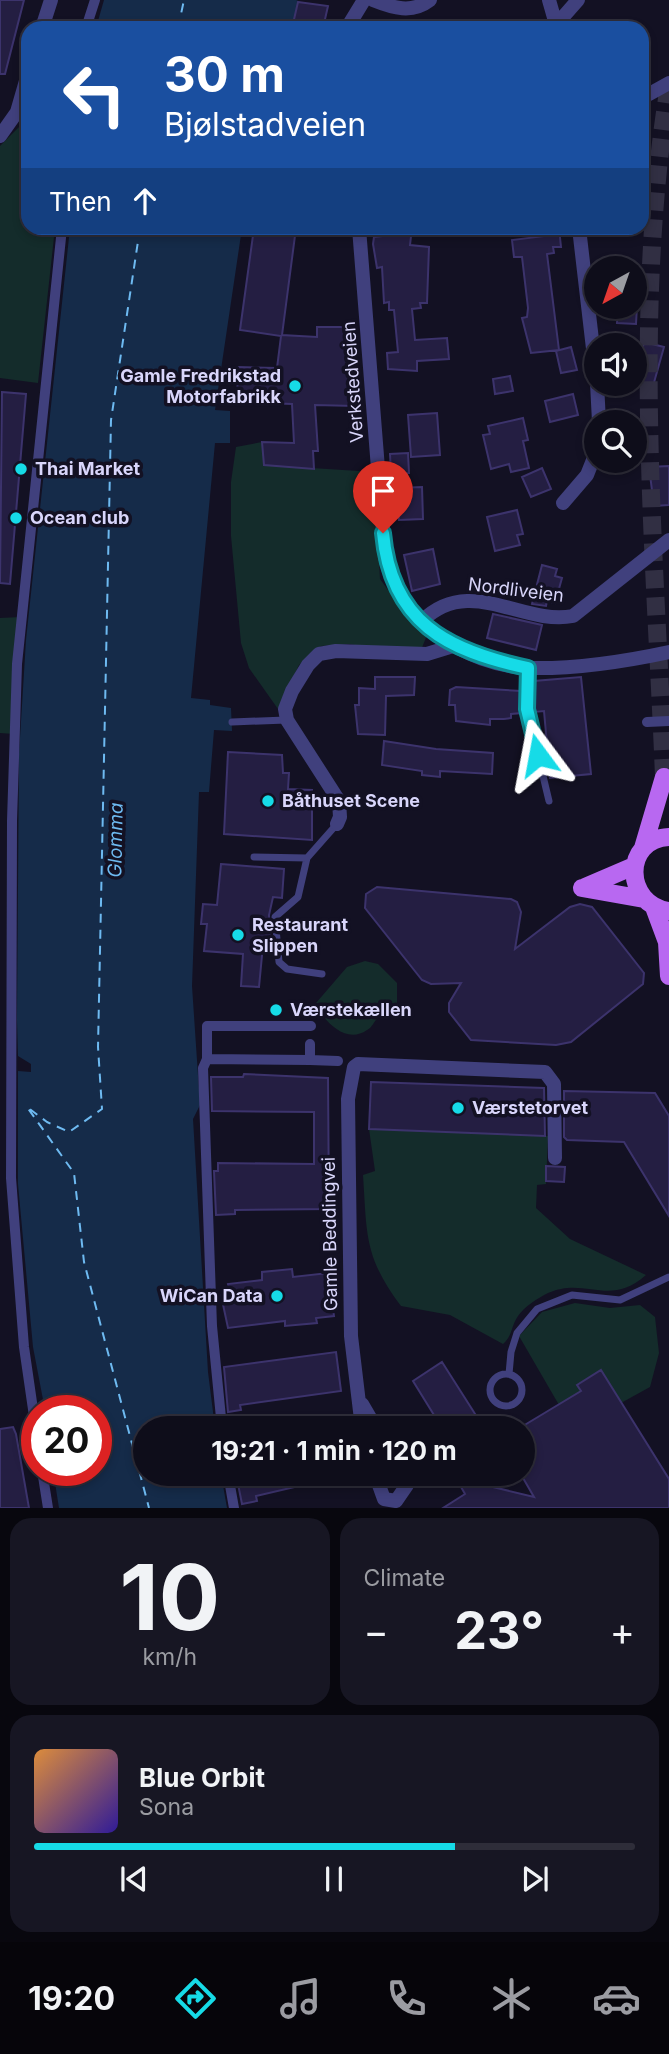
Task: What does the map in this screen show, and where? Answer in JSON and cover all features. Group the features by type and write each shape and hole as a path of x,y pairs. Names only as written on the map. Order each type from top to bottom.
{"main road":[{"path":"669,792 664,777 643,848 634,866 635,884 655,906 667,942 669,976"},
{"path":"643,848 652,841 669,837"},
{"path":"634,866 582,888 655,906"}],"street":[{"path":"44,21 51,0"},
{"path":"88,21 95,0"},
{"path":"351,21 364,0"},
{"path":"373,0 393,8 420,8 430,0"},
{"path":"550,0 556,21"},
{"path":"561,21 578,0"},
{"path":"649,94 669,83"},
{"path":"0,136 17,112 21,98"},
{"path":"31,1395 24,1348 10,1178 9,1085 13,1056 12,821 17,664 61,235"},
{"name":"Verkstedveien","path":"360,235 389,575 397,593 422,621"},
{"path":"580,235 591,333"},
{"path":"563,503 587,473"},
{"name":"Nordliveien","path":"422,621 446,604 473,601 500,604 559,619 573,615 669,540"},
{"path":"422,621 453,646 487,660 528,668 640,659 669,652"},
{"path":"337,824 340,817 339,801 287,720 285,709 292,691 308,665 319,654 336,651 427,654 453,646"},
{"path":"647,722 669,721"},
{"path":"0,820 12,821"},
{"path":"221,1416 207,1213 203,1068 207,1059 207,1026 311,1026"},
{"path":"310,1044 310,1060"},
{"path":"0,1056 13,1056"},
{"path":"207,1059 338,1061"},
{"name":"Gamle Beddingvei","path":"361,1416 351,1336 349,1083 354,1067 359,1064 545,1072 554,1084 555,1158"},
{"name":"Gamle Beddingvei","path":"359,1400 369,1416"},
{"path":"45,1486 48,1508"},
{"path":"230,1486 234,1508"},
{"path":"379,1486 385,1504 396,1501 407,1486"}],"lane":[{"path":"528,668 527,709 549,801"},
{"path":"232,722 287,720"},
{"path":"322,974 287,968 279,962 276,954 275,917 298,897 307,859 337,824"},
{"path":"254,857 307,859"},
{"path":"509,1374 511,1352 517,1333 537,1309 572,1295 620,1300 669,1277"},
{"path":"502,1374 509,1374 522,1384 523,1392 513,1405 505,1406 491,1398 490,1383 502,1374"}],"green space":[{"path":"21,125 21,235 54,235 38,383 0,378 0,146"},
{"path":"262,442 265,465 374,472 380,579 402,609 427,635 421,650 380,650 350,644 321,646 299,665 278,709 249,668 241,643 231,536 231,482 236,447"},
{"path":"21,617 14,734 0,733 0,618"},
{"path":"365,961 378,964 397,983 397,1006 382,1014 367,1030 351,1035 336,1029 324,1017 316,1003 347,967"},
{"path":"369,1129 548,1136 546,1184 537,1185 536,1208 570,1239 646,1275 633,1285 620,1289 609,1291 574,1288 548,1293 521,1313 503,1344 450,1315 401,1306 380,1273 367,1229 363,1175 375,1171"},
{"path":"575,1303 610,1308 640,1305 655,1317 659,1353 650,1387 621,1403 600,1371 578,1385 583,1395 559,1405 519,1336 542,1312"}],"water":[{"path":"104,0 301,2 297,21 98,21"},
{"name":"Glomma","path":"69,235 241,235 215,410 230,411 230,443 215,443 191,698 210,700 210,705 231,708 232,731 214,730 209,792 199,792 192,986 200,1105 193,1119 208,1372 214,1416 133,1416 133,1486 223,1486 227,1508 59,1508 56,1486 112,1486 112,1395 42,1395 33,1347 18,1184 18,1071 31,1072 31,1064 18,1056 19,754 26,640"}],"building":[{"path":"0,0 24,0 5,74 0,74"},
{"path":"298,2 328,6 325,21 294,21"},
{"path":"253,235 295,235 282,335 317,337 317,327 344,327 355,406 315,405 318,451 313,451 314,469 264,465 262,442 294,443 292,404 237,402 238,367 277,368 281,336 240,330"},
{"path":"411,235 410,245 429,247 427,303 420,303 421,308 412,309 415,340 447,338 449,359 417,361 417,371 388,369 387,353 398,352 394,310 389,310 389,302 384,303 382,267 377,268 374,237"},
{"path":"560,235 561,247 553,247 554,253 547,254 559,350 531,353 522,318 527,317 528,308 522,257 514,257 512,240"},
{"path":"617,319 636,319 636,324 617,323"},
{"path":"647,343 664,347 653,386 647,384"},
{"path":"571,347 577,370 561,373 556,351"},
{"path":"510,376 513,391 495,394 493,379"},
{"path":"2,392 26,394 10,584 0,583"},
{"path":"573,394 578,415 550,422 545,401"},
{"path":"437,413 440,455 411,457 408,415"},
{"path":"523,418 528,440 523,441 529,468 511,472 509,464 491,469 483,435 490,434 488,426"},
{"path":"408,453 409,473 391,474 390,454"},
{"path":"669,466 669,505 654,506 649,467"},
{"path":"542,468 551,489 531,497 522,477"},
{"path":"422,487 423,519 399,520 397,488"},
{"path":"517,510 523,534 517,535 520,545 495,551 487,517"},
{"path":"433,549 440,584 412,591 404,555"},
{"path":"542,565 557,569 555,576 562,578 555,603 547,601 546,606 532,604"},
{"path":"493,614 542,625 536,650 487,638"},
{"path":"375,677 415,677 414,695 386,696 385,735 358,734 355,705 359,705 359,688 375,689"},
{"path":"581,677 591,774 550,778 544,711 534,712 533,708 534,681"},
{"path":"456,687 521,691 522,713 511,714 511,718 490,719 490,725 456,721 455,705 449,705 450,690"},
{"path":"384,741 436,749 493,753 492,774 440,771 440,777 422,775 422,771 382,765"},
{"name":"Båthuset Scene","path":"228,752 282,755 283,773 289,773 288,789 312,790 312,840 224,834"},
{"path":"221,864 284,869 282,898 273,897 269,915 270,946 263,945 259,987 241,986 243,954 204,951 207,924 201,924 203,904 217,905"},
{"path":"377,887 511,899 517,902 521,912 515,949 570,907 580,904 592,907 644,973 643,984 571,1042 556,1045 471,1040 449,1012 449,1003 461,983 431,984 422,980 365,908 366,894"},
{"path":"244,1074 328,1078 329,1209 235,1210 235,1214 216,1215 214,1171 218,1171 218,1163 314,1164 314,1112 212,1111 211,1077 243,1077"},
{"name":"Værstetorvet","path":"371,1082 544,1088 545,1136 369,1129"},
{"path":"564,1091 655,1093 669,1116 669,1216 624,1142 567,1140 564,1137"},
{"path":"546,1166 565,1167 564,1182 546,1181"},
{"path":"292,1269 293,1277 328,1273 334,1316 316,1318 317,1323 285,1326 285,1321 228,1328 221,1295 230,1293 228,1284 262,1280 262,1272"},
{"path":"336,1352 341,1391 240,1405 241,1410 228,1412 224,1367"},
{"path":"442,1362 476,1416 435,1416 413,1381"},
{"path":"601,1370 669,1479 669,1508 443,1508 465,1494 460,1486 489,1486 534,1497 528,1486 535,1486 535,1419 581,1391 577,1385"},
{"path":"13,1427 16,1434 21,1462 21,1486 25,1486 29,1508 0,1508 0,1429"},
{"path":"238,1486 299,1486 256,1496 257,1501 242,1504"}],"ferry route":[{"path":"180,21 184,0"},
{"path":"139,235 111,420 98,1047 102,1109 69,1132 47,1122 27,1107 74,1173 84,1262 149,1508"}],"tunnel":[{"path":"664,777 652,518 649,344 651,258 669,86"}],"place":[{"name":"Gamle Fredrikstad Motorfabrikk","path":"295,386"},
{"name":"Thai Market","path":"21,469"},
{"name":"Ocean club","path":"16,518"},
{"name":"Båthuset Scene","path":"268,801"},
{"name":"Restaurant Slippen","path":"238,935"},
{"name":"Værstekællen","path":"276,1010"},
{"name":"Værstetorvet","path":"458,1108"},
{"name":"WiCan Data","path":"277,1296"}],"route":[{"path":"383,533 389,575 397,593 422,621 453,646 487,660 528,668 527,709 538,755"}]}
